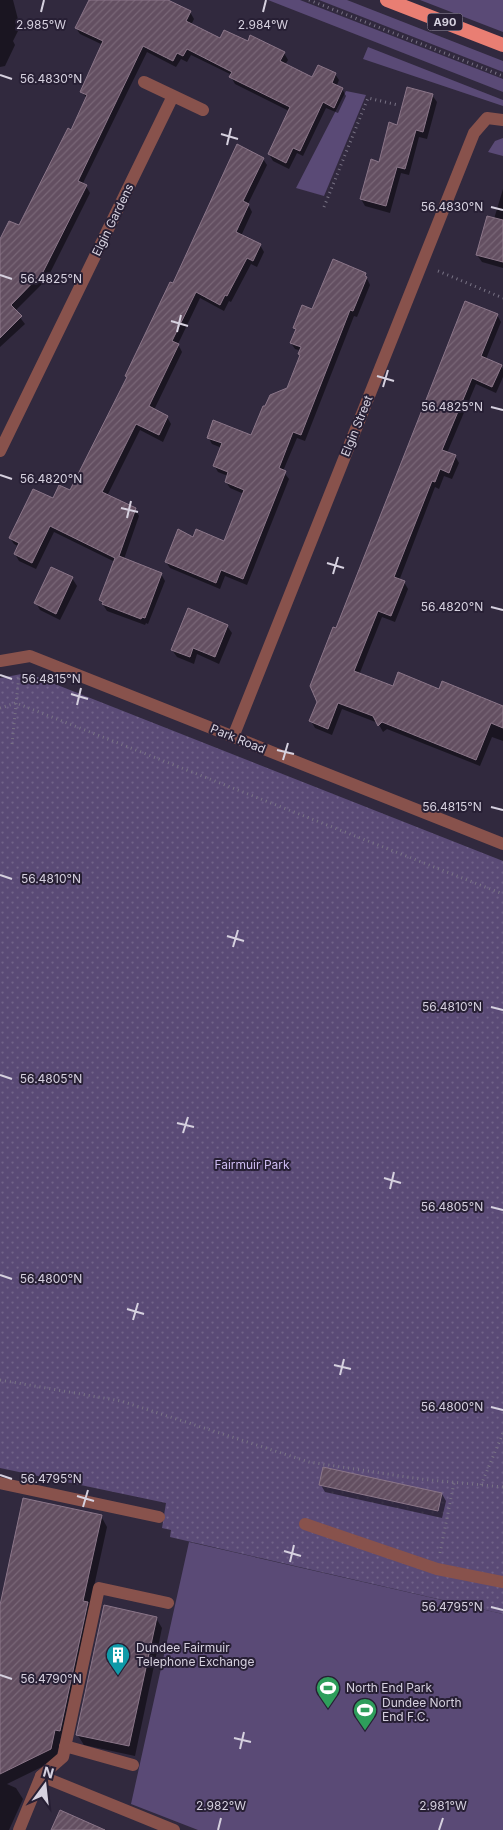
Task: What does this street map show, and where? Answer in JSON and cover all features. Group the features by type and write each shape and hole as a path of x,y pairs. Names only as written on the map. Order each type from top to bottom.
{"highway":[{"name":"A90","path":"387,0 503,45"}],"street":[{"path":"144,82 203,110"},
{"name":"Elgin Gardens","path":"0,451 173,96"},
{"name":"Elgin Street","path":"233,737 474,133 487,118 503,120"},
{"name":"Park Road","path":"0,661 30,656 503,844"},
{"path":"0,1483 159,1517"},
{"path":"305,1524 437,1569 503,1582"},
{"path":"19,1830 41,1776 63,1757 99,1588 168,1604"},
{"path":"66,1746 133,1765"},
{"path":"41,1776 174,1830"}],"path":[{"path":"309,0 503,76"},
{"path":"324,207 368,98 398,106"},
{"path":"421,264 503,298"},
{"path":"12,744 21,657"},
{"path":"0,708 16,703 503,894"},
{"path":"0,1380 121,1401 309,1462 420,1479 503,1487"},
{"path":"481,1485 503,1433"},
{"path":"437,1569 454,1482"}],"green space":[{"path":"268,0 300,0 503,79 503,92"},
{"path":"319,0 347,0 503,61 503,72"},
{"path":"420,0 503,0 503,32"},
{"path":"368,47 503,100 503,106 363,59"},
{"path":"346,91 366,95 324,196 296,188"},
{"path":"503,138 503,156 488,152 495,141"},
{"name":"Fairmuir Park","path":"27,673 503,861 503,1614 170,1537 171,1530 162,1528 166,1503 0,1468 0,678"},
{"name":"North End Park","path":"189,1542 503,1614 503,1830 198,1830 131,1804"}],"building":[{"path":"89,0 168,0 191,11 186,21 220,38 224,30 248,41 250,35 285,52 280,61 312,77 318,65 336,73 332,83 343,88 334,108 323,102 300,151 293,148 286,163 268,154 290,107 229,77 232,72 187,49 183,56 177,53 173,61 143,46 78,181 87,185 43,272 11,305 22,316 0,338 0,239 9,221 19,225 68,128 71,130 87,95 80,92 103,41 75,28"},
{"path":"407,87 433,94 423,132 416,130 405,169 397,167 386,206 360,199 371,159 379,162 389,122 397,125"},
{"path":"237,144 264,158 243,201 249,204 236,232 261,244 253,261 247,258 227,296 225,295 220,305 196,292 172,341 179,344 149,406 168,416 159,435 136,424 102,492 136,508 119,556 162,573 145,618 142,617 141,619 102,604 103,602 99,600 115,558 50,526 32,563 14,554 19,543 9,538 33,489 53,498 59,485 70,490 127,377 125,376 170,282 173,283"},
{"path":"487,216 503,220 503,262 476,255"},
{"path":"333,259 366,273 365,276 367,277 353,311 350,310 301,435 293,432 279,468 286,471 243,579 221,570 216,583 165,562 178,529 193,537 196,529 224,541 244,490 225,482 228,472 213,466 222,443 207,438 213,420 251,435 263,406 265,406 270,395 287,388 300,355 298,354 301,347 290,343 296,329 293,328 302,305 312,309"},
{"path":"465,301 498,314 481,356 502,365 492,387 472,378 442,450 456,455 449,473 440,469 435,482 432,481 394,577 405,581 391,616 378,611 354,671 393,686 398,672 439,689 442,681 503,706 503,728 491,723 476,760 382,722 378,726 373,716 338,703 328,729 309,721 317,702 310,686 333,627 336,628"},
{"path":"51,567 73,577 56,614 34,603"},
{"path":"188,608 228,625 215,657 193,648 190,657 171,650"},
{"path":"323,1467 442,1493 438,1511 319,1485"},
{"path":"23,1498 102,1515 83,1601 88,1602 60,1731 55,1730 51,1749 0,1774 0,1605"},
{"name":"Dundee Fairmuir Telephone Exchange","path":"104,1605 157,1617 129,1746 76,1735"},
{"path":"60,1810 105,1830 51,1830"}],"place":[{"name":"Dundee Fairmuir Telephone Exchange","path":"118,1676"},
{"name":"North End Park","path":"328,1709"},
{"name":"Dundee North End F.C.","path":"365,1731"}]}
